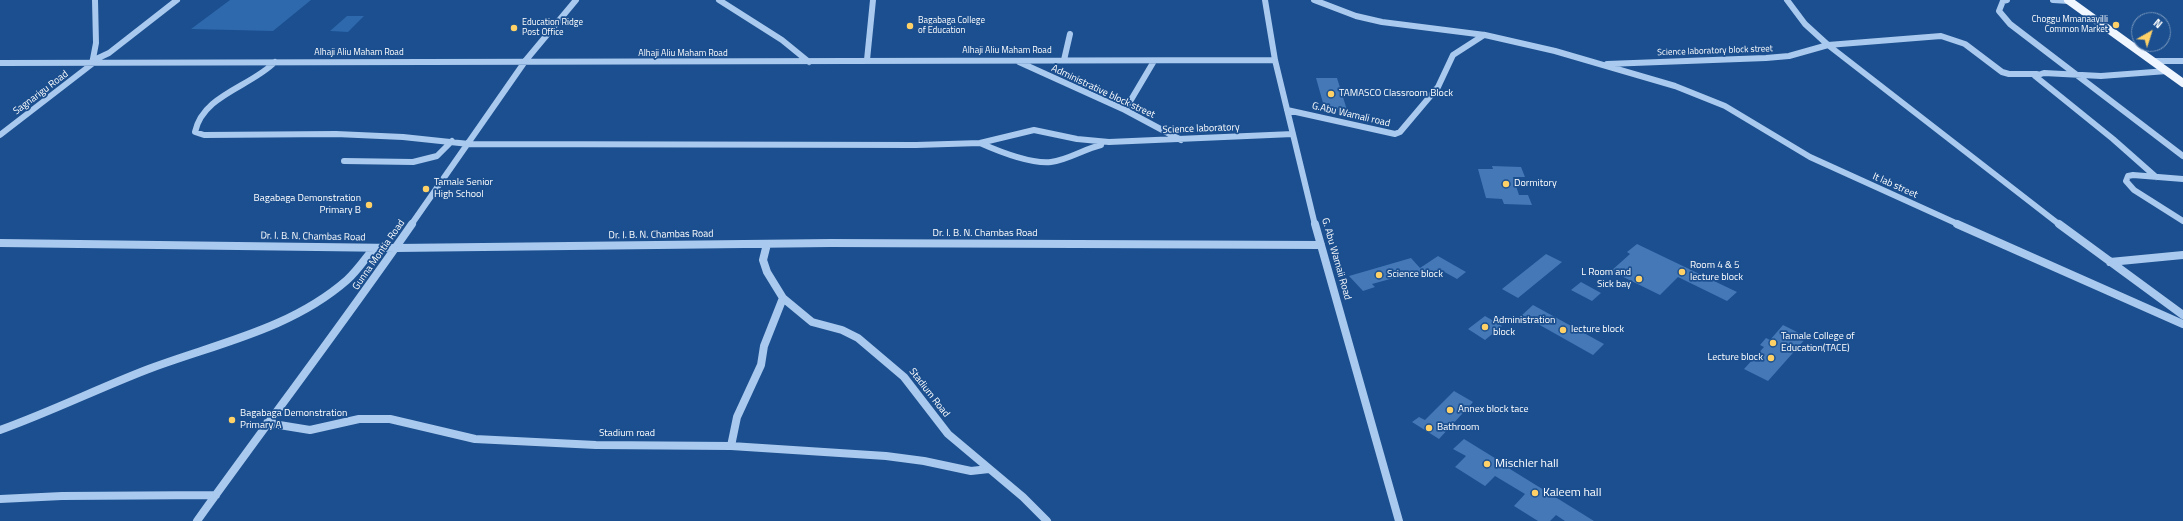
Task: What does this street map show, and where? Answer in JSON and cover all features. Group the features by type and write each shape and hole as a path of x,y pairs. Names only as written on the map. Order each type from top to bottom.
{"main road":[{"path":"2068,1 2183,83"}],"street":[{"path":"93,62 96,43 95,0"},
{"name":"Sagnarigu Road","path":"0,135 89,68 93,62 117,47 177,0"},
{"name":"Gunna Montia Road","path":"198,521 268,423 344,322 526,60 576,0"},
{"path":"719,0 782,40 809,62"},
{"path":"867,60 873,0"},
{"name":"G. Abu Wamaii Road","path":"1266,0 1275,60 1321,245 1399,521"},
{"name":"It lab street","path":"1314,0 1356,16 1382,22 1485,35 1555,51 1676,86 1719,104 1810,158 1967,230 2183,324"},
{"path":"1787,0 1810,30 1828,45 1985,168 2183,315"},
{"path":"2007,0 2000,5 1999,10 2001,16 2183,156"},
{"path":"2053,0 2068,1"},
{"path":"1064,60 1070,34"},
{"name":"G.Abu Wamali road","path":"1287,110 1395,134 1400,132 1438,87 1453,55 1485,35"},
{"name":"Science laboratory block street","path":"1601,64 1766,58 1789,56 1828,45 1947,37 1965,44 2002,72 2009,74 2101,76 2167,71"},
{"name":"Alhaji Aliu Maham Road","path":"0,63 526,60 647,63 809,62 867,60 1275,60"},
{"name":"Administrative block street","path":"1017,61 1125,110 1182,140"},
{"path":"1125,110 1154,61"},
{"path":"2152,61 2183,61"},
{"path":"276,62 256,77 216,101 199,119 195,132 204,135 281,132 346,133 452,141 469,144 769,146 980,143 1034,130 1084,141 1109,142"},
{"path":"2038,74 2035,76 2036,79 2113,139 2156,177"},
{"name":"Science laboratory","path":"1109,142 1293,134"},
{"path":"344,161 413,162 436,156 452,141"},
{"path":"980,143 992,149 1051,162 1109,142"},
{"path":"2183,179 2133,175 2128,176 2126,181 2134,190 2183,221"},
{"name":"Dr. I. B. N. Chambas Road","path":"0,243 374,248 767,244 1321,245"},
{"name":"Stadium Road","path":"767,244 763,260 767,272 783,298 812,322 842,330 858,338 904,377 948,434 1023,497 1047,521"},
{"path":"0,430 147,369 279,322 328,294 347,280 374,248"},
{"path":"2110,262 2183,255"},
{"path":"730,446 737,417 761,365 764,346 783,298"},
{"name":"Stadium road","path":"268,423 310,430 359,419 390,419 476,439 596,445 730,446 886,456 924,461 967,471 989,469"},
{"path":"0,499 62,496 216,495"}],"shaded area":[{"path":"230,0 311,0 273,31 191,29"},
{"path":"347,16 364,16 348,32 330,31"}],"building":[{"name":"TAMASCO Classroom Block","path":"1316,78 1337,78 1347,110 1325,110"},
{"name":"Dormitory","path":"1492,166 1521,167 1525,177 1513,177 1519,195 1528,195 1532,205 1504,204 1502,199 1486,198 1478,169 1493,169"},
{"path":"1637,244 1737,292 1727,301 1678,277 1660,295 1611,271 1630,254 1627,252"},
{"path":"1546,254 1562,262 1518,298 1502,289"},
{"name":"Science block","path":"1438,256 1466,272 1457,279 1441,270 1407,279 1412,273 1372,284 1375,287 1363,291 1349,276 1411,258 1420,268"},
{"path":"1581,282 1601,293 1592,301 1571,290"},
{"name":"lecture block","path":"1533,305 1604,344 1593,355 1522,315"},
{"name":"Administration block","path":"1485,316 1502,326 1485,340 1468,329"},
{"name":"Lecture block","path":"1783,325 1807,337 1768,381 1744,369 1764,347 1760,345 1766,338 1770,340"},
{"name":"Annex block tace","path":"1454,391 1473,402 1439,439 1412,422 1419,417 1425,420"},
{"path":"1464,439 1594,521 1565,521 1556,515 1550,521 1538,521 1514,506 1525,494 1495,476 1485,486 1455,467 1466,456 1453,449"}],"place":[{"name":"Choggu Mmanaayilli Common Market","path":"2116,25"},
{"name":"Bagabaga College of Education","path":"910,26"},
{"name":"Education Ridge Post Office","path":"514,28"},
{"name":"TAMASCO Classroom Block","path":"1331,94"},
{"name":"Dormitory","path":"1506,184"},
{"name":"Tamale Senior High School","path":"426,189"},
{"name":"Bagabaga Demonstration Primary B","path":"369,205"},
{"name":"Room 4 & 5 lecture block","path":"1682,272"},
{"name":"Science block","path":"1379,275"},
{"name":"L Room and Sick bay","path":"1639,279"},
{"name":"Administration block","path":"1485,327"},
{"name":"lecture block","path":"1563,330"},
{"name":"Tamale College of Education(TACE)","path":"1773,343"},
{"name":"Lecture block","path":"1771,358"},
{"name":"Annex block tace","path":"1450,410"},
{"name":"Bagabaga Demonstration Primary A","path":"232,420"},
{"name":"Bathroom","path":"1429,428"},
{"name":"Mischler hall","path":"1487,464"},
{"name":"Kaleem hall","path":"1535,493"}]}
